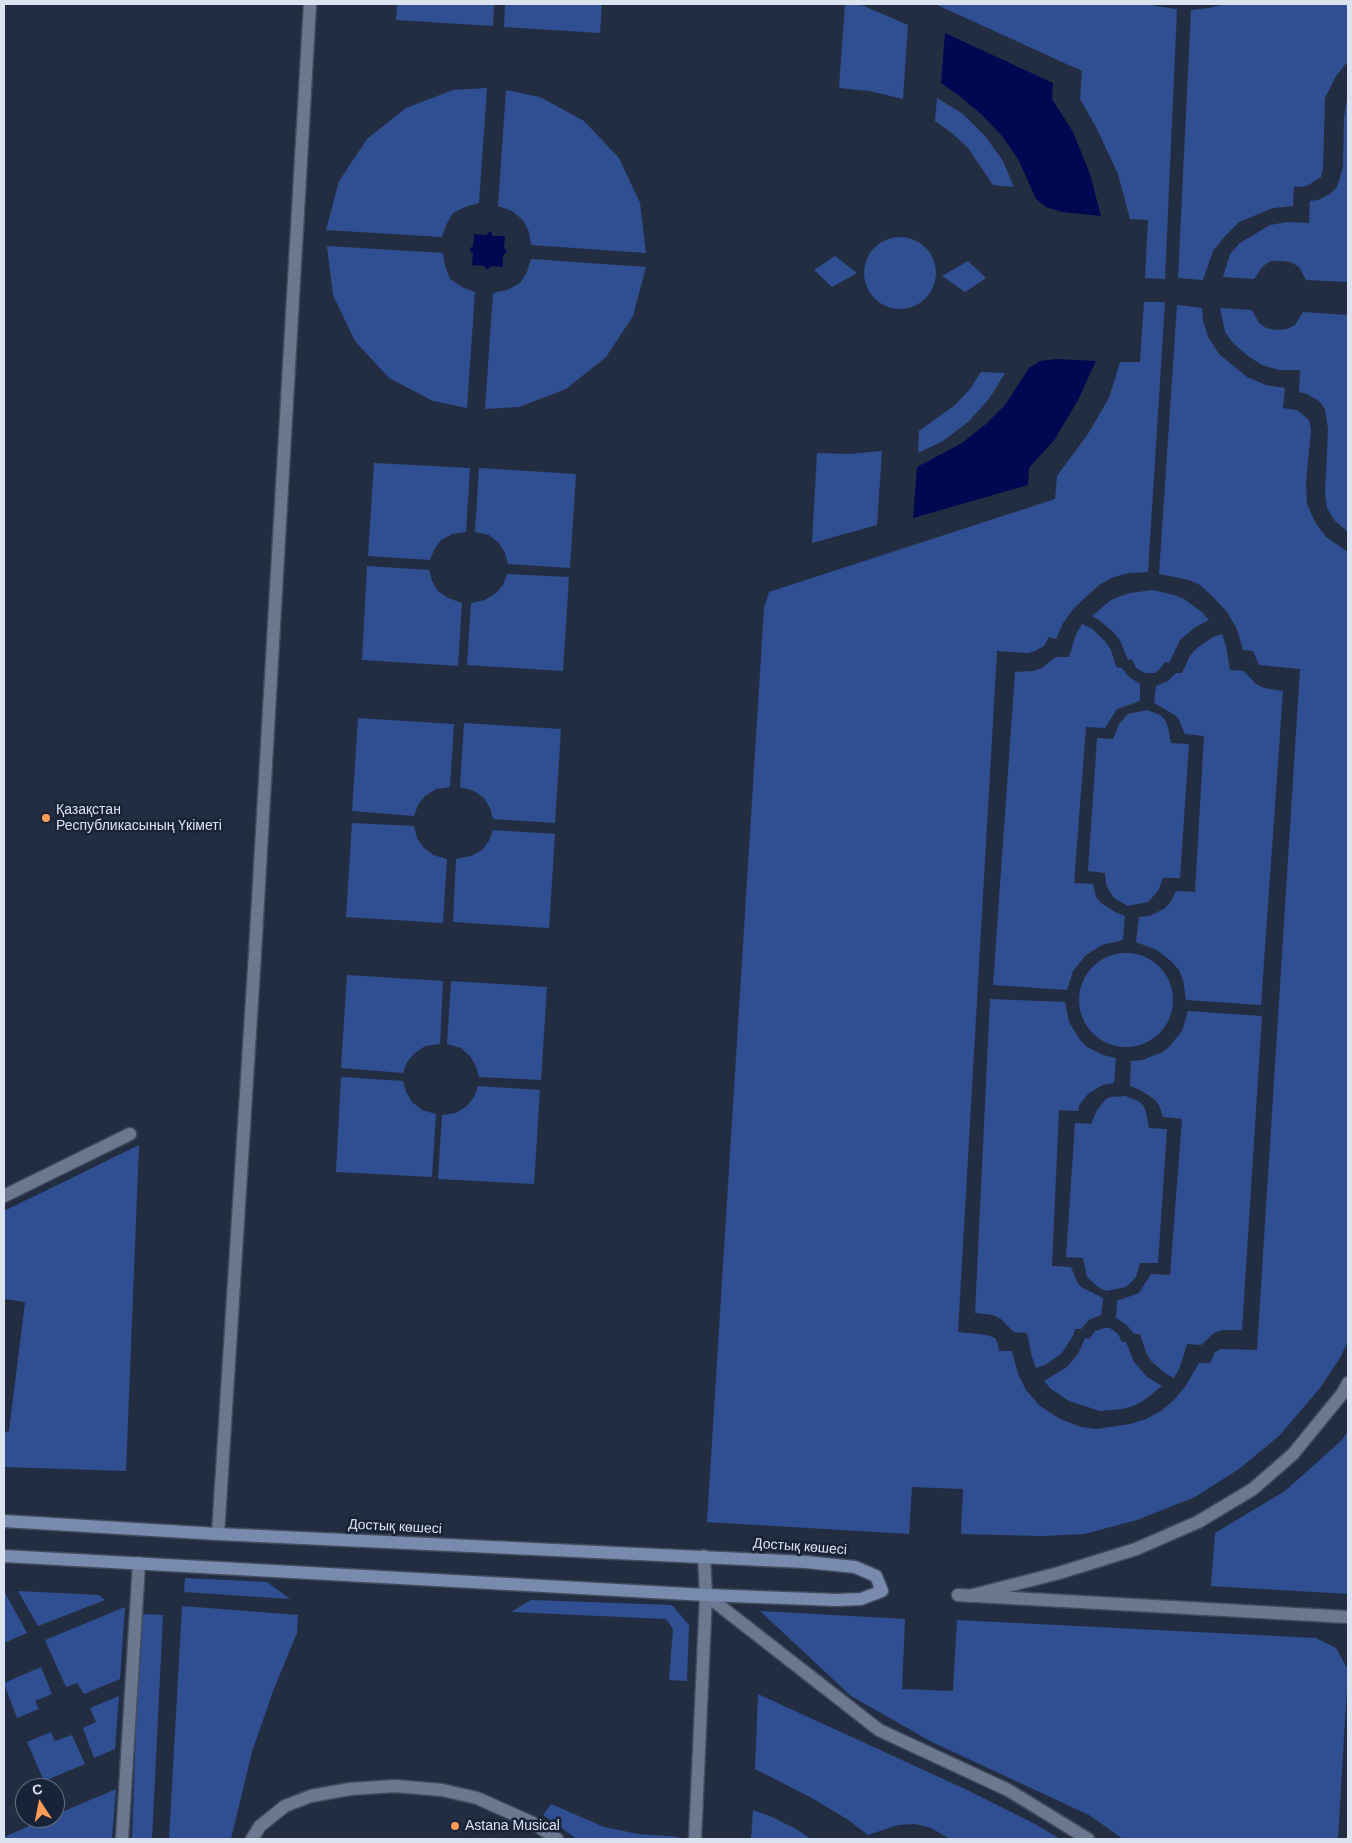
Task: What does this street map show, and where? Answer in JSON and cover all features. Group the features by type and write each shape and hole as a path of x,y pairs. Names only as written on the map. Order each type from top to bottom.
{"street":[{"name":"Достық көшесі","path":"4,1521 218,1534 806,1562 855,1567 876,1576 882,1591 861,1599 837,1600 706,1595 4,1556"}],"lane":[{"path":"218,1534 255,953 310,4"},
{"path":"4,1196 130,1134"},
{"path":"1348,1383 1342,1394 1293,1454 1253,1489 1198,1522 1136,1549 1059,1573 964,1595 1348,1617"},
{"path":"695,1839 706,1595 704,1556"},
{"path":"122,1839 139,1563"},
{"path":"706,1595 879,1730 1008,1790 1088,1839"},
{"path":"252,1839 260,1826 285,1806 310,1796 350,1789 396,1786 442,1790 477,1798 533,1823 557,1839"}],"shaded area":[{"path":"397,4 494,4 493,26 396,20"},
{"path":"505,4 602,4 600,33 504,27"},
{"path":"845,4 859,4 908,25 903,99 870,91 839,88"},
{"path":"935,4 1149,4 1177,9 1165,279 1145,278 1148,220 1130,219 1118,174 1096,127 1080,99 1082,71"},
{"path":"1225,4 1348,4 1348,61 1336,76 1325,98 1323,168 1321,177 1307,186 1294,187 1293,206 1273,208 1239,222 1213,251 1203,280 1178,278 1191,10"},
{"path":"945,33 1053,83 1052,99 1073,132 1090,174 1101,216 1062,212 1046,207 1036,199 1018,159 1002,136 982,115 941,83"},
{"path":"487,88 479,203 453,213 442,237 326,230 339,181 367,139 406,108 453,90"},
{"path":"506,90 540,97 584,121 619,158 640,203 646,253 531,245 529,232 523,220 512,211 498,206"},
{"path":"1348,93 1348,282 1306,280 1299,267 1291,262 1281,261 1271,261 1263,266 1254,279 1223,277 1230,254 1240,243 1270,225 1288,222 1309,223 1310,201 1318,200 1330,194 1337,187 1343,167 1344,117"},
{"path":"937,98 963,114 985,136 1003,161 1014,187 993,185 968,148 935,121"},
{"path":"490,231 493,236 505,236 504,248 507,251 503,256 503,267 491,266 487,270 484,266 472,265 473,254 469,249 473,246 474,234 486,235"},
{"path":"907,237 926,247 934,259 936,273 934,287 926,299 914,307 893,309 874,299 866,287 864,266 874,247 886,239"},
{"path":"327,246 443,253 450,279 462,287 475,292 467,408 433,401 389,378 355,341 333,295"},
{"path":"835,256 857,273 832,287 814,270"},
{"path":"531,259 646,267 633,316 606,357 566,389 519,407 485,409 493,293 507,290 520,283 527,272"},
{"path":"968,261 986,278 965,292 942,276"},
{"path":"1144,302 1165,302 1148,572 1129,573 1114,577 1099,585 1074,608 1063,623 1056,639 1049,637 1044,646 1035,651 1028,653 997,651 958,1332 987,1335 995,1338 999,1351 1012,1351 1018,1374 1026,1390 1040,1406 1060,1419 1081,1427 1097,1429 1130,1424 1146,1419 1161,1411 1185,1387 1199,1363 1210,1363 1215,1352 1221,1349 1257,1350 1300,669 1259,665 1253,651 1243,650 1237,629 1227,612 1200,585 1189,580 1159,574 1177,305 1202,308 1208,337 1219,354 1247,377 1266,385 1285,388 1283,408 1297,410 1309,420 1311,430 1306,482 1307,504 1315,522 1326,537 1348,552 1348,1341 1340,1358 1320,1388 1280,1435 1239,1469 1195,1497 1137,1520 1084,1534 1042,1536 961,1534 963,1489 912,1487 909,1534 707,1522 764,608 769,592 1055,499 1057,476 1088,434 1109,398 1120,362 1140,362"},
{"path":"1220,308 1252,310 1259,323 1266,328 1276,330 1287,329 1295,325 1303,312 1348,315 1348,532 1334,520 1327,508 1325,494 1328,429 1325,409 1319,401 1299,392 1300,370 1279,370 1262,365 1234,344 1225,332"},
{"path":"1057,359 1096,361 1078,400 1055,439 1029,468 1028,485 913,518 917,467 962,443 986,424 1005,405 1029,368 1040,361"},
{"path":"981,372 1005,373 989,399 968,422 943,441 918,453 919,431 955,405 970,389"},
{"path":"882,451 877,525 812,543 817,453 848,454"},
{"path":"374,463 470,468 466,532 452,534 441,540 430,560 368,556"},
{"path":"479,468 576,474 570,568 508,564 505,553 499,543 489,535 475,532"},
{"path":"367,566 429,570 432,581 438,591 448,598 462,603 458,666 362,660"},
{"path":"507,574 569,577 563,671 467,665 471,603 485,600 496,593 503,585"},
{"path":"1153,590 1184,599 1202,612 1209,620 1194,628 1180,640 1169,663 1165,662 1155,673 1145,673 1136,668 1132,659 1128,660 1120,640 1113,632 1092,616 1111,600 1130,593"},
{"path":"1082,624 1091,628 1105,641 1111,650 1116,667 1122,668 1129,677 1140,684 1140,701 1117,709 1105,728 1086,727 1074,883 1093,884 1096,897 1101,903 1125,916 1123,940 1102,945 1086,955 1073,971 1067,990 993,985 1015,672 1033,671 1042,668 1056,657 1069,657 1076,634"},
{"path":"1222,634 1230,670 1244,671 1256,684 1264,688 1283,691 1261,1005 1186,1000 1183,980 1179,970 1157,950 1136,942 1139,917 1149,916 1164,909 1170,903 1176,891 1195,892 1204,736 1185,734 1175,715 1154,703 1156,686 1168,681 1176,673 1182,673 1190,656 1197,648 1213,637"},
{"path":"1147,710 1160,715 1165,720 1171,743 1189,744 1180,878 1163,878 1158,891 1148,902 1128,906 1114,898 1106,884 1105,873 1088,871 1097,738 1113,739 1119,724 1128,714"},
{"path":"358,718 454,724 450,787 436,789 425,796 418,805 414,816 352,811"},
{"path":"464,723 561,729 555,823 493,819 490,808 484,798 474,791 460,787"},
{"path":"352,823 414,826 417,838 423,847 433,855 447,859 443,923 346,917"},
{"path":"493,830 555,834 549,928 453,922 456,859 471,856 482,850 489,841"},
{"path":"1126,953 1144,957 1159,967 1169,982 1173,1000 1169,1018 1159,1033 1144,1043 1126,1047 1108,1043 1093,1033 1083,1018 1079,1000 1083,982 1093,967 1108,957"},
{"path":"347,975 443,981 440,1044 425,1046 415,1053 407,1062 403,1073 341,1068"},
{"path":"451,981 547,987 541,1080 479,1077 476,1066 470,1056 461,1048 447,1044"},
{"path":"990,999 1065,1002 1069,1022 1080,1040 1087,1047 1103,1055 1116,1058 1114,1083 1103,1085 1089,1093 1079,1105 1078,1111 1059,1110 1052,1266 1071,1267 1081,1287 1103,1298 1101,1315 1089,1320 1081,1329 1075,1329 1073,1336 1061,1354 1045,1365 1036,1368 1027,1333 1014,1332 1001,1319 993,1315 975,1313"},
{"path":"1188,1011 1262,1016 1242,1330 1223,1330 1214,1333 1201,1345 1187,1344 1180,1367 1174,1378 1166,1374 1151,1361 1140,1334 1134,1334 1127,1325 1116,1318 1117,1301 1139,1293 1151,1274 1170,1275 1182,1119 1163,1117 1159,1105 1154,1099 1130,1086 1131,1061 1143,1060 1161,1053 1169,1047 1182,1031"},
{"path":"341,1077 403,1081 406,1092 412,1102 422,1110 436,1114 432,1177 336,1172"},
{"path":"478,1086 540,1090 534,1184 438,1179 442,1115 456,1113 467,1106 474,1097"},
{"path":"1125,1096 1143,1105 1149,1128 1167,1129 1158,1263 1140,1263 1136,1277 1126,1287 1106,1291 1098,1287 1087,1277 1083,1258 1066,1257 1075,1123 1091,1124 1097,1110 1106,1099"},
{"path":"139,1145 126,1471 4,1467 4,1433 9,1431 25,1302 4,1299 4,1211"},
{"path":"1110,1328 1118,1334 1122,1342 1126,1342 1134,1362 1147,1377 1162,1386 1143,1401 1133,1406 1100,1411 1069,1401 1051,1389 1044,1381 1067,1367 1078,1354 1085,1338 1089,1339 1095,1331"},
{"path":"1348,1431 1348,1594 1211,1586 1215,1533 1285,1491 1342,1440"},
{"path":"185,1578 267,1582 290,1599 184,1592"},
{"path":"4,1591 27,1633 4,1643"},
{"path":"18,1591 99,1595 105,1600 38,1626"},
{"path":"531,1600 672,1605 689,1625 687,1681 669,1680 673,1629 666,1619 511,1612"},
{"path":"182,1606 298,1615 297,1633 273,1691 252,1752 231,1839 169,1839"},
{"path":"125,1607 120,1679 84,1694 77,1683 66,1687 45,1640"},
{"path":"760,1611 905,1619 902,1689 953,1691 957,1620 1316,1638 1336,1648 1348,1670 1338,1839 1123,1839 1089,1815 932,1742 851,1696"},
{"path":"140,1614 163,1615 152,1839 132,1839"},
{"path":"41,1667 52,1694 35,1701 39,1709 17,1718 4,1683"},
{"path":"758,1694 965,1789 1035,1824 1060,1839 950,1839 931,1828 915,1824 898,1825 868,1835 847,1819 810,1797 755,1769"},
{"path":"119,1696 115,1749 94,1758 83,1728 96,1722 90,1708"},
{"path":"51,1732 55,1741 72,1735 85,1764 51,1778 43,1778 27,1742"},
{"path":"116,1789 112,1839 4,1839 4,1837 25,1828 65,1828 65,1811"},
{"path":"551,1804 604,1827 638,1834 679,1837 679,1839 577,1839 543,1815"},
{"path":"753,1810 796,1829 811,1839 751,1839"}],"place":[{"name":"Қазақстан Республикасының Үкіметі","path":"46,818"},
{"name":"Astana Musical","path":"455,1826"}]}
